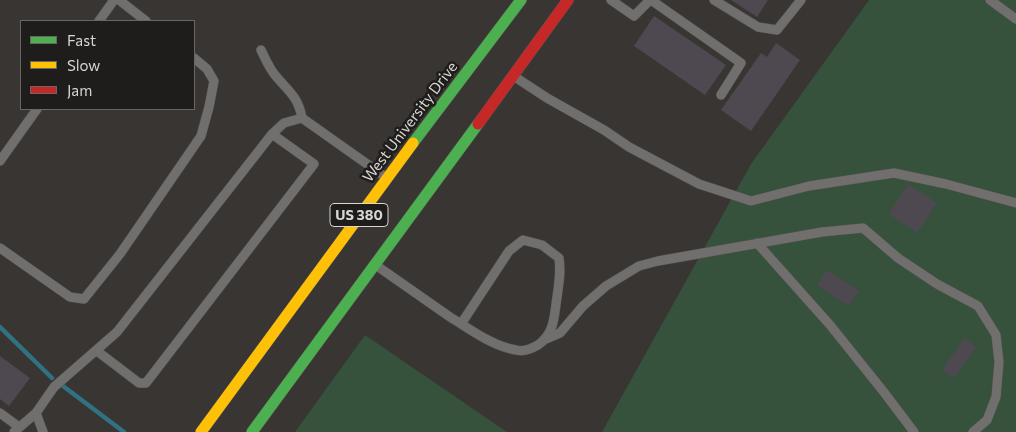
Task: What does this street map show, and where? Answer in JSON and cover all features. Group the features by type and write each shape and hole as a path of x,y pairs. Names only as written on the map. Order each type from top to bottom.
{"highway":[{"name":"West University Drive","path":"201,432 386,178 521,0"},
{"name":"US 380","path":"252,432 568,0"}],"lane":[{"path":"100,20 114,0"},
{"path":"118,0 145,20"},
{"path":"611,0 634,16 650,0 741,63 721,95"},
{"path":"714,0 758,27 777,30 801,0"},
{"path":"990,0 1016,19"},
{"path":"261,50 274,74 291,91 300,106 302,118 386,178"},
{"path":"0,248 70,297 84,299 120,254 201,136 210,107 214,81 207,69 195,59"},
{"path":"513,75 547,98 604,130 638,152 699,184 751,201 809,186 894,174 946,184 1016,203"},
{"path":"0,161 36,110"},
{"path":"0,413 16,430 36,413 54,387 117,332 272,134 284,123 302,118"},
{"path":"97,351 139,383 146,383 314,164 272,134"},
{"path":"375,264 461,324 490,341 517,351 531,349 546,339 560,333 583,306 606,286 639,266 757,243 822,232 863,228 898,258 937,284 978,306 996,335 999,362 996,397 987,420 974,432"},
{"path":"461,324 509,251 523,240 542,245 559,258 561,276 554,322 546,339"},
{"path":"757,243 830,325 884,391 914,432"},
{"path":"36,413 43,432"}],"green space":[{"path":"869,0 1016,0 1016,432 602,432 751,164"},
{"path":"365,335 507,432 295,432"}],"building":[{"path":"731,0 768,0 757,17"},
{"path":"654,16 726,65 705,95 634,46"},
{"path":"776,43 800,60 751,131 721,110 761,53 767,57"},
{"path":"908,184 937,203 917,233 889,214"},
{"path":"827,270 859,291 849,306 817,285"},
{"path":"964,338 976,347 954,378 942,370"},
{"path":"0,356 30,378 9,406 0,399"}],"waterway":[{"path":"0,327 52,378"},
{"path":"63,386 124,432"}],"traffic: fast":[{"path":"413,143 521,0"},
{"path":"252,432 478,124"}],"traffic: slow":[{"path":"201,432 413,143"}],"traffic: jam":[{"path":"478,124 568,0"}]}
